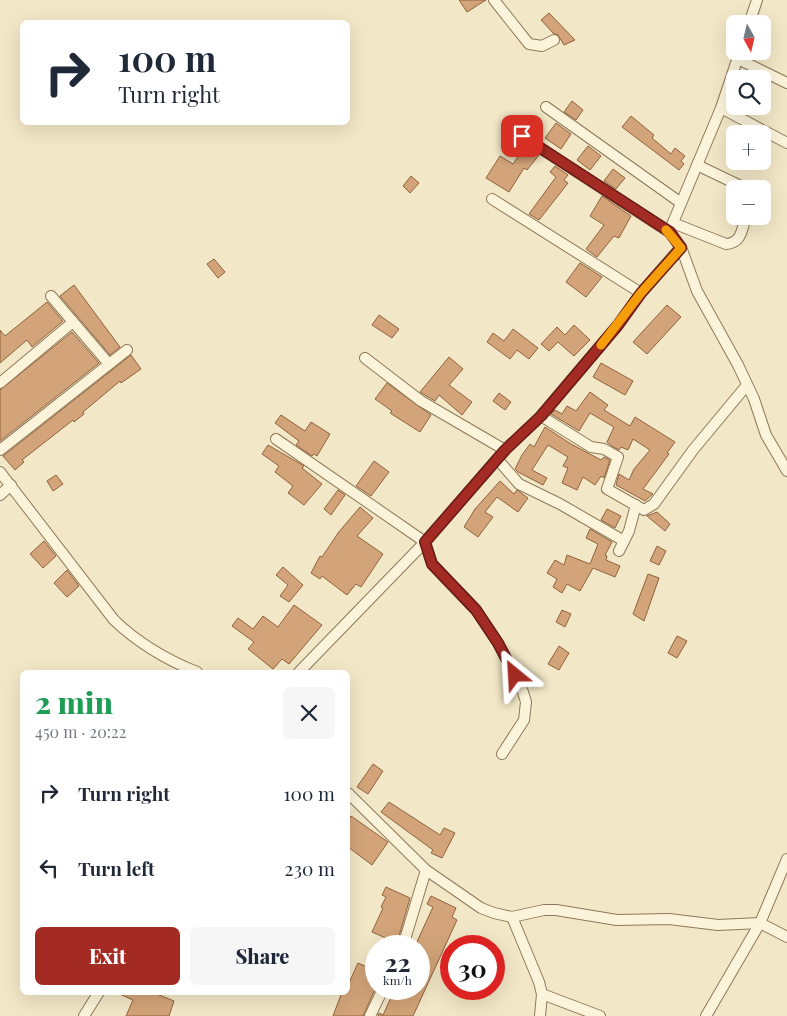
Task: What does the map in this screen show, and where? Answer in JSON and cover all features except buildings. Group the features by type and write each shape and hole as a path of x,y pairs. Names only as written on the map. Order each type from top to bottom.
{"street":[{"path":"494,0 529,44 542,46 554,40"},
{"path":"752,15 757,0"},
{"path":"737,60 721,108 671,228 681,248 696,291 738,365 766,434 785,467"},
{"path":"748,60 787,83"},
{"path":"546,107 681,203"},
{"path":"721,108 787,143"},
{"path":"522,136 671,228 726,244 732,244 737,242 743,225"},
{"path":"697,165 728,180"},
{"path":"492,199 641,293"},
{"path":"301,670 425,542 505,450 541,416 618,325 641,293 681,248"},
{"path":"51,296 109,364"},
{"path":"0,383 74,322"},
{"path":"0,450 127,350"},
{"path":"365,358 421,401 505,450"},
{"path":"541,416 592,447 604,448 618,458 607,489 644,510 654,504 693,450 747,385"},
{"path":"276,439 425,542 432,564 476,610 498,643 523,692 526,702 524,720 502,754"},
{"path":"498,460 519,484 560,504 624,541"},
{"path":"0,472 114,620 135,638 178,665 191,670"},
{"path":"0,495 11,485"},
{"path":"618,552 629,531 636,505"},
{"path":"350,795 426,870 481,908 494,914 512,917 544,910 556,910 617,920 669,919 718,925 760,923 787,937"},
{"path":"706,1016 760,923 787,859"},
{"path":"407,935 426,870"},
{"path":"512,917 534,967 542,994 540,1016"},
{"path":"542,994 600,1016"},
{"path":"87,1015 97,995"},
{"path":"370,1016 378,1000"}],"slow traffic":[{"path":"601,345 641,293 681,248 670,232 666,230"}],"route":[{"path":"515,675 498,643 476,610 432,564 425,542 505,450 541,416 618,325 641,293 681,248 670,232 522,136"}]}
